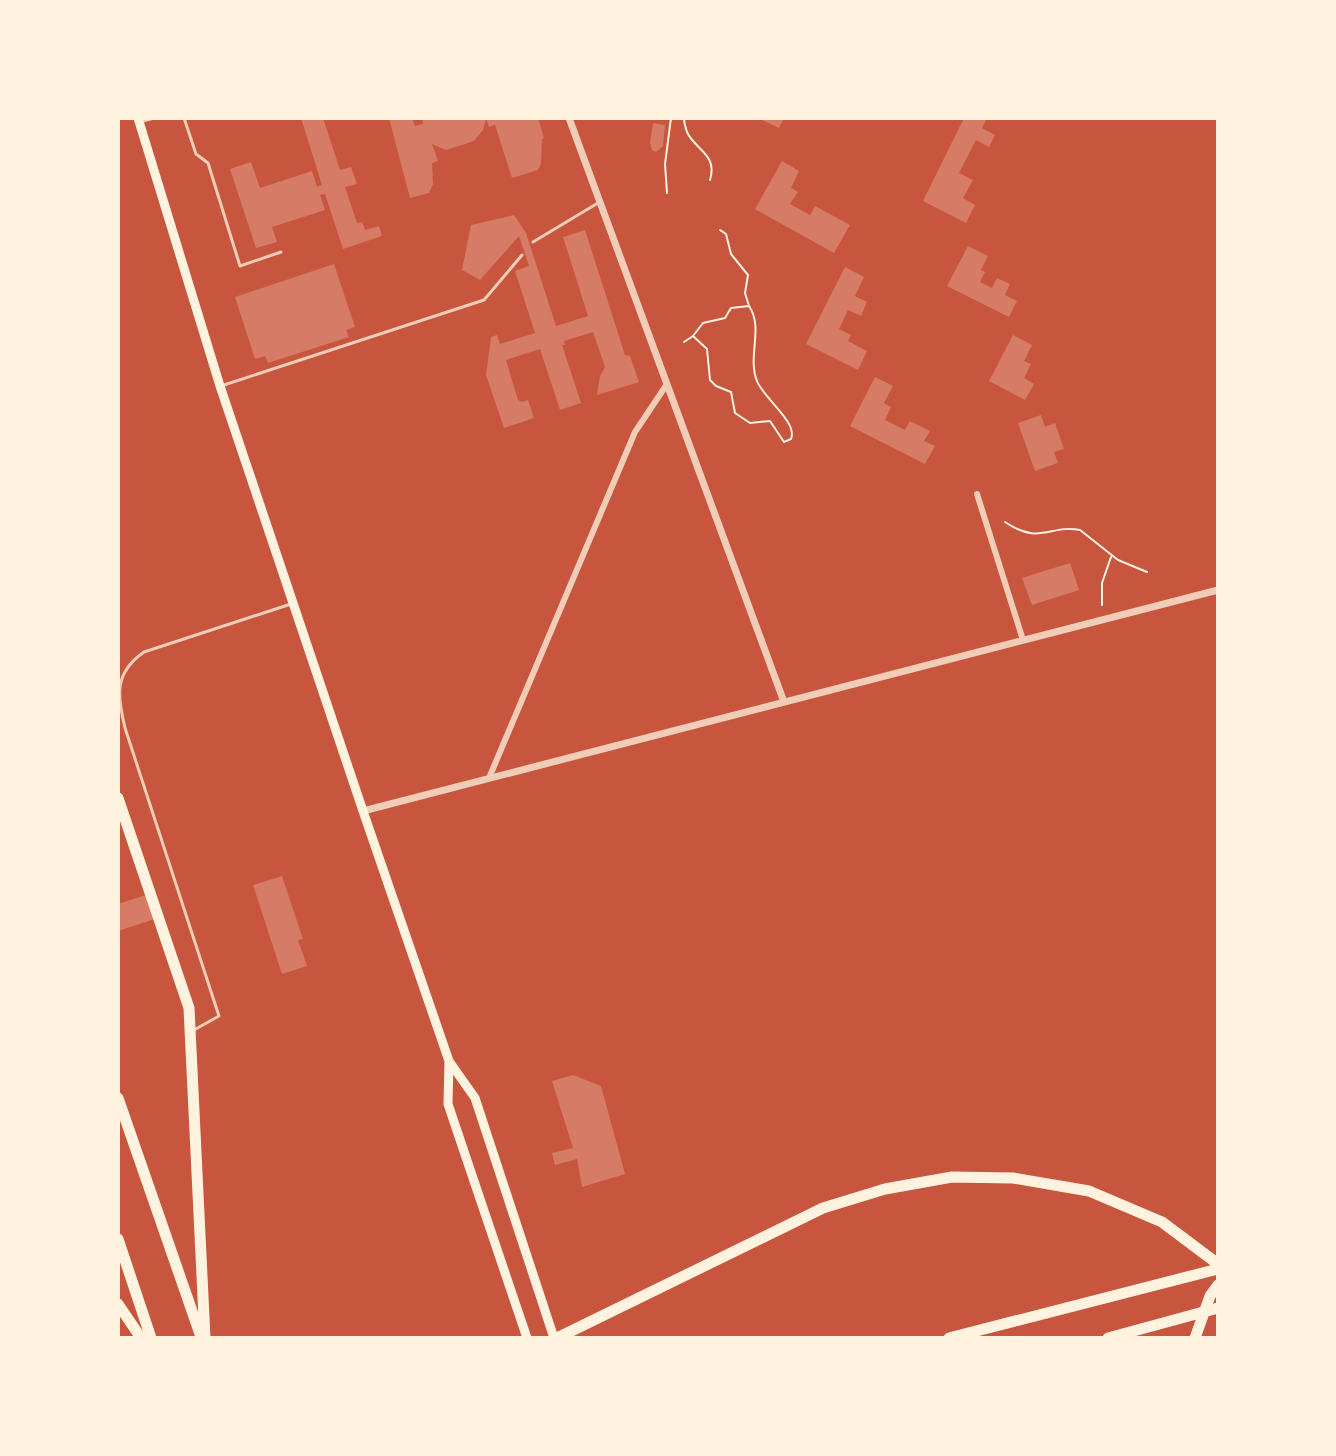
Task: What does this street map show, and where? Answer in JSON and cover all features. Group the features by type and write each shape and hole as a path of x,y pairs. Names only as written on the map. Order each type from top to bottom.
{"highway":[{"path":"118,798 189,1008 203,1338"},
{"path":"118,1098 203,1338"},
{"path":"555,1338 823,1208 885,1189 952,1177 1013,1178 1089,1191 1162,1222 1218,1267"},
{"path":"118,1239 151,1338"},
{"path":"949,1338 1218,1267"},
{"path":"1195,1338 1210,1296 1218,1285"},
{"path":"118,1304 141,1338"},
{"path":"1108,1338 1218,1308"}],"main road":[{"path":"139,120 220,386 363,811 449,1061 475,1098 555,1338"},
{"path":"449,1061 448,1104 527,1338"}],"street":[{"path":"569,118 784,702"},
{"path":"489,778 635,432 667,384"},
{"path":"977,494 1023,640"},
{"path":"363,811 1218,590"}],"lane":[{"path":"139,120 154,118"},
{"path":"184,118 196,154 208,163 240,266 281,252"},
{"path":"533,242 600,202"},
{"path":"220,386 484,300 522,255"},
{"path":"190,1032 219,1016 125,728 121,710 122,674 144,652 293,604"}],"path":[{"path":"667,193 665,164 671,118"},
{"path":"684,118 687,132 706,153 711,165 710,180"},
{"path":"693,336 707,349 710,380 731,392 735,413 750,423 770,421 784,442 791,439 791,425 767,398 752,371 755,328 753,311 745,293 748,275 731,254 726,234 720,230"},
{"path":"684,342 703,323 725,318 731,308 749,306"},
{"path":"1005,522 1023,532 1043,535 1073,528 1080,530 1111,556 1147,572"},
{"path":"1102,605 1102,583 1111,556"}],"building":[{"path":"301,118 323,118 340,170 351,167 357,184 345,187 357,223 362,222 365,230 379,226 382,236 343,249 325,194 320,195 325,210 272,227 277,242 256,248 230,169 251,162 260,188 312,171 317,187 322,185"},
{"path":"389,118 412,118 415,126 423,124 422,118 486,118 483,130 474,141 446,150 432,144 438,161 432,163 433,184 429,193 410,198"},
{"path":"486,118 538,118 544,138 538,170 512,178 495,125 489,127"},
{"path":"758,118 784,118 779,128"},
{"path":"964,118 987,118 982,128 995,135 989,147 976,140 959,173 973,180 963,198 975,205 966,223 923,201"},
{"path":"653,123 665,125 663,146 656,152 650,143"},
{"path":"782,161 799,171 791,188 798,192 790,204 810,215 815,206 850,225 834,253 755,209"},
{"path":"514,215 526,233 556,326 588,316 563,237 585,230 625,355 630,356 639,382 597,395 605,367 593,332 564,341 565,345 562,345 581,403 560,410 540,349 506,360 518,400 528,400 534,418 504,428 486,375 491,337 497,335 500,344 535,333 515,271 529,266 519,236 480,280 462,270 471,225"},
{"path":"968,246 988,256 981,270 985,272 980,282 992,288 997,278 1010,284 1005,295 1017,301 1009,317 947,286"},
{"path":"334,264 355,327 346,330 349,337 268,363 265,356 255,359 235,297"},
{"path":"845,267 864,277 855,296 867,302 861,316 848,310 839,329 851,335 848,341 867,351 858,370 806,344"},
{"path":"1013,335 1032,345 1024,361 1031,364 1024,378 1034,384 1025,400 989,381"},
{"path":"875,377 893,386 884,403 891,407 885,420 905,430 910,421 930,431 924,441 935,446 925,464 850,426"},
{"path":"1041,415 1045,427 1055,423 1064,449 1054,452 1058,463 1035,471 1018,423"},
{"path":"1070,563 1079,590 1032,605 1022,578"},
{"path":"282,876 303,939 298,940 307,966 282,974 253,885"},
{"path":"149,894 158,918 118,931 118,904"},
{"path":"573,1075 601,1086 625,1174 582,1187 577,1159 555,1165 552,1153 573,1148 552,1081"}]}
